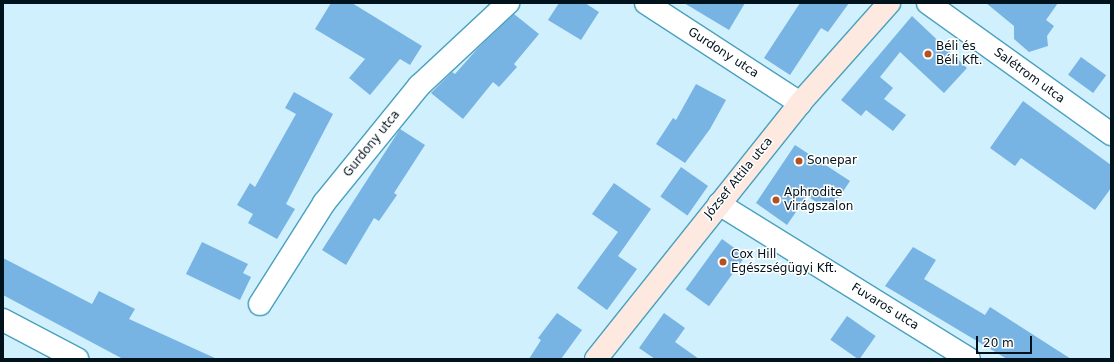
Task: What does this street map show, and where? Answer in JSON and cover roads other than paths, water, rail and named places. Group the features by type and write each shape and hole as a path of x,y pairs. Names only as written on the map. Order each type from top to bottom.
{"street":[{"name":"Gurdony utca","path":"260,304 324,203 414,92 508,3"},
{"name":"Gurdony utca","path":"646,3 800,103"},
{"name":"József Attila utca","path":"596,359 800,103 889,3"},
{"name":"Salétrom utca","path":"928,3 1111,134"},
{"name":"Fuvaros utca","path":"719,204 969,359"},
{"path":"3,320 77,359"}],"place":[{"name":"Béli és Béli Kft.","path":"928,54"},
{"name":"Sonepar","path":"799,161"},
{"name":"Aphrodite Virágszalon","path":"776,200"},
{"name":"Cox Hill Egészségügyi Kft.","path":"723,262"}]}
